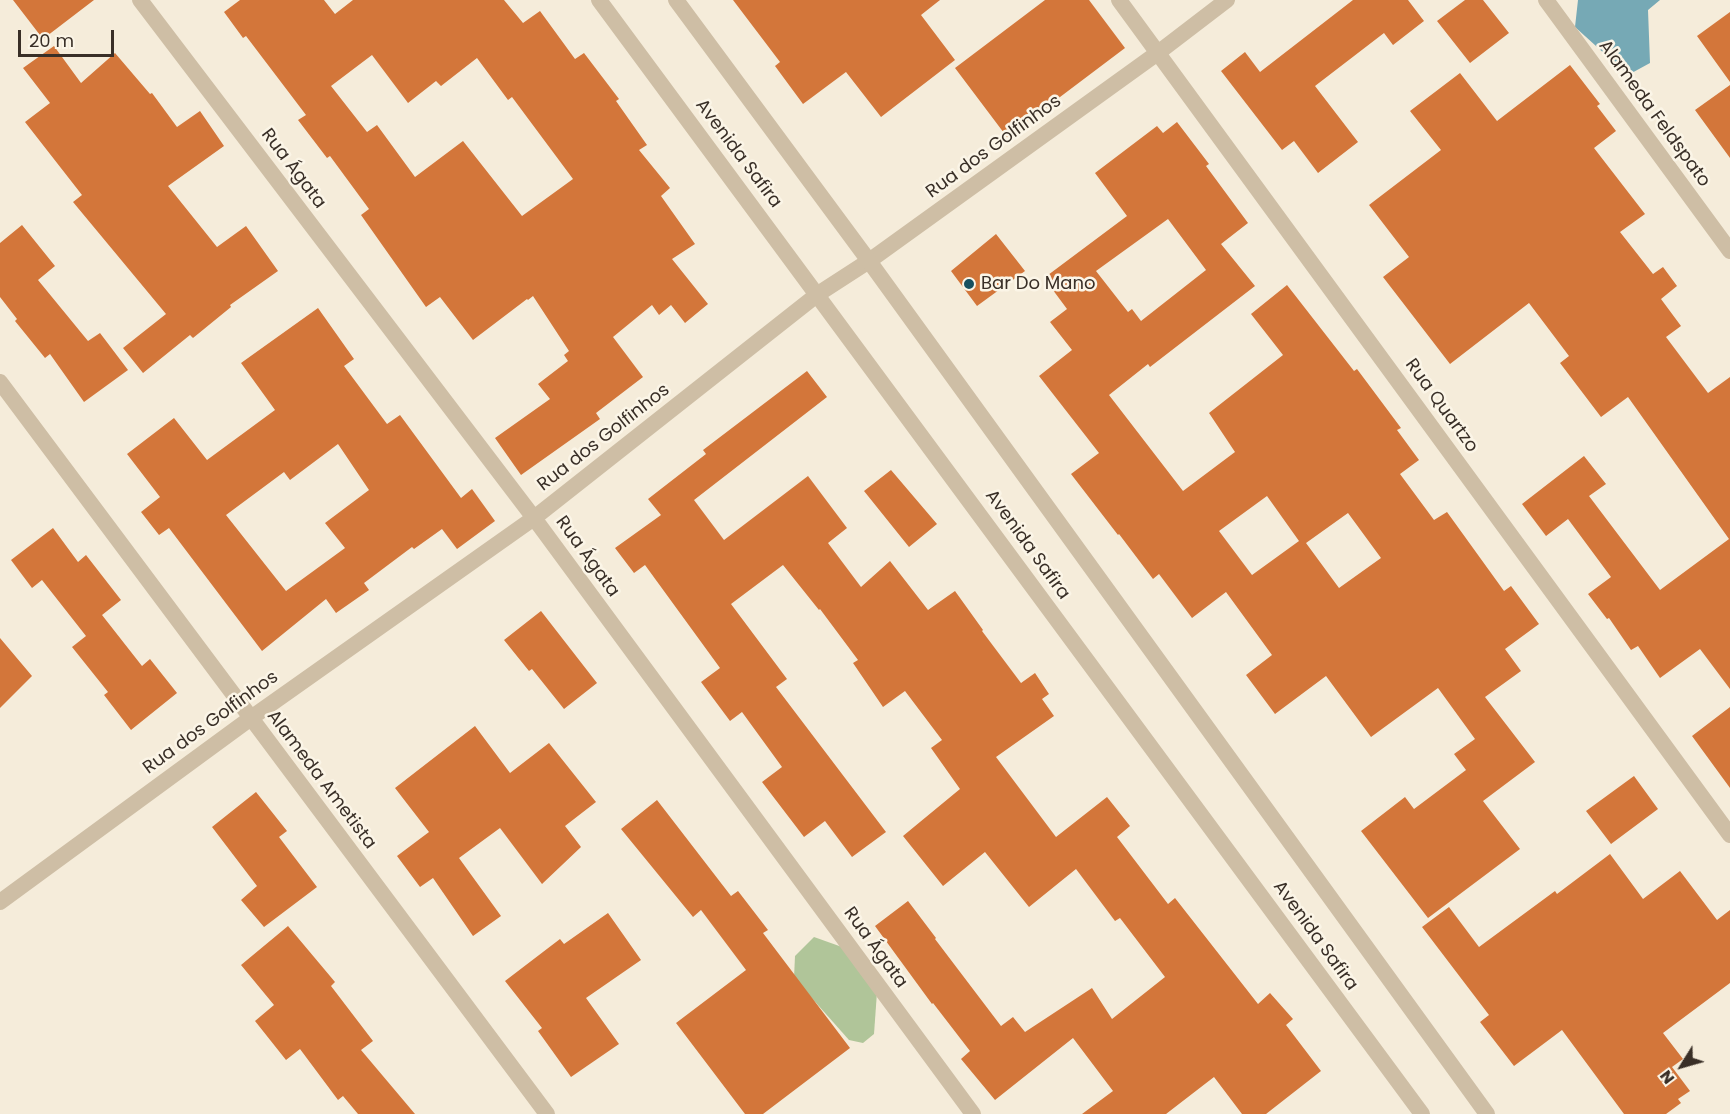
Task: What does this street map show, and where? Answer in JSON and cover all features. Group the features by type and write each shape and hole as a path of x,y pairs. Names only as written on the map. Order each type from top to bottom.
{"street":[{"name":"Rua Ágata","path":"140,0 534,518 973,1114"},
{"name":"Avenida Safira","path":"599,0 1422,1114"},
{"name":"Avenida Safira","path":"676,0 869,261 1487,1114"},
{"name":"Rua Quartzo","path":"1119,0 1730,835"},
{"name":"Rua dos Golfinhos","path":"0,902 250,718 534,518 818,294 869,261 1159,52 1227,0"},
{"name":"Alameda Feldspato","path":"1546,0 1730,251"},
{"name":"Alameda Ametista","path":"0,382 547,1114"}],"green space":[{"path":"814,937 842,947 877,992 874,1034 863,1043 849,1040 794,978 795,956"}],"water":[{"path":"1578,0 1660,0 1648,10 1650,63 1628,75 1575,27"}],"building":[{"path":"13,0 94,0 43,39"},
{"path":"240,0 324,0 335,14 353,0 504,0 523,23 540,11 575,59 584,53 619,99 616,101 647,145 639,150 670,188 661,196 695,244 672,259 708,304 685,323 671,305 659,315 652,305 613,337 643,377 596,413 600,419 521,475 495,438 550,399 538,384 568,361 564,355 569,351 533,296 473,340 440,297 426,307 361,215 369,209 330,156 327,158 298,120 306,115 246,36 243,38 224,12","holes":["372,55 408,103 436,81 441,86 477,58 508,100 512,97 573,179 522,216 463,141 415,177 377,125 367,132 331,86"]},
{"path":"733,0 940,0 921,15 955,60 881,117 846,72 803,104 775,66 780,62"},
{"path":"1045,0 1089,0 1125,48 1007,137 955,68"},
{"path":"1353,0 1408,0 1424,21 1393,45 1384,33 1315,86 1358,142 1318,173 1294,141 1282,150 1221,71 1245,52 1260,72"},
{"path":"1465,0 1483,0 1509,33 1470,63 1437,21"},
{"path":"1730,12 1730,82 1697,36"},
{"path":"54,46 81,83 115,53 150,94 152,93 177,127 200,111 224,146 168,186 217,247 246,226 278,271 230,305 231,307 193,338 190,335 143,373 123,348 166,314 73,202 82,195 25,122 50,103 23,68"},
{"path":"1570,65 1600,104 1597,106 1616,131 1594,148 1645,214 1620,232 1653,274 1663,267 1677,286 1661,299 1681,326 1666,337 1708,393 1730,377 1730,689 1700,649 1660,678 1638,646 1631,650 1609,618 1607,619 1588,594 1611,577 1568,519 1546,536 1522,504 1584,456 1606,484 1589,496 1660,590 1729,539 1628,397 1601,417 1560,363 1569,356 1529,303 1450,364 1383,277 1409,257 1369,205 1441,150 1410,111 1460,73 1497,121"},
{"path":"1730,85 1730,158 1695,110"},
{"path":"1177,122 1209,164 1206,166 1248,223 1221,244 1255,286 1150,367 1148,364 1109,395 1183,491 1235,452 1209,413 1283,355 1251,314 1287,285 1354,371 1357,369 1401,428 1397,430 1419,460 1400,474 1434,520 1447,512 1504,591 1511,586 1539,624 1505,649 1521,671 1485,697 1535,762 1483,801 1520,849 1428,918 1361,831 1405,797 1414,809 1466,770 1454,754 1475,739 1438,688 1371,737 1326,676 1275,714 1246,675 1272,655 1226,592 1192,618 1159,574 1153,579 1071,474 1099,453 1039,376 1072,350 1050,322 1067,309 1044,278 1127,216 1095,173 1157,126 1163,133","holes":["1168,219 1206,270 1141,321 1132,309 1128,312 1096,271","1267,496 1299,541 1252,575 1219,531","1348,513 1381,558 1339,588 1306,543"]},
{"path":"22,225 55,266 38,280 88,341 100,333 128,370 84,402 50,354 45,358 15,321 17,319 0,297 0,243"},
{"path":"996,234 1025,271 977,306 951,271"},
{"path":"318,308 354,359 344,366 387,424 400,415 461,498 472,489 495,521 457,549 442,529 414,549 412,547 364,583 369,590 336,613 326,599 262,651 169,528 159,535 141,512 160,497 127,454 174,418 207,460 275,410 241,363","holes":["338,444 369,490 325,523 345,548 286,591 226,515 284,472 290,480"]},
{"path":"807,371 827,397 694,500 724,540 808,476 847,528 828,543 861,587 890,561 928,610 955,591 1021,683 1035,673 1049,694 1042,699 1054,716 996,757 1056,837 1107,797 1130,826 1117,837 1168,904 1175,898 1258,1004 1270,993 1293,1019 1286,1025 1321,1071 1266,1114 1242,1114 1214,1077 1166,1114 1082,1114 1113,1091 1073,1038 995,1100 961,1059 970,1051 932,1004 875,926 908,901 1001,1026 1013,1017 1025,1032 1092,988 1112,1019 1165,977 1120,918 1115,921 1076,869 1029,907 985,852 943,886 903,836 960,789 931,748 942,740 905,691 883,707 853,663 858,660 783,565 731,604 787,679 776,687 886,832 852,857 825,821 804,837 762,782 782,767 742,712 730,721 701,682 720,668 645,565 634,573 615,548 661,515 648,499 706,454 703,450"},
{"path":"891,470 937,524 909,547 864,491"},
{"path":"53,528 78,562 86,555 121,600 102,615 142,666 150,659 177,693 131,730 104,695 108,692 72,647 86,636 42,580 32,588 11,560"},
{"path":"541,611 597,683 564,709 532,669 529,671 504,640"},
{"path":"0,638 32,676 0,708"},
{"path":"1730,707 1730,788 1692,736"},
{"path":"475,726 510,773 549,743 596,802 565,826 581,847 542,884 500,828 459,858 501,916 473,936 433,878 420,887 397,856 429,832 395,788"},
{"path":"1634,776 1658,809 1611,844 1586,811"},
{"path":"256,792 287,831 279,837 317,887 264,927 241,900 257,886 212,827"},
{"path":"657,800 731,896 738,891 768,930 763,933 850,1048 763,1114 745,1114 676,1023 746,970 701,910 693,917 621,829"},
{"path":"1610,854 1643,899 1680,871 1717,920 1730,910 1730,983 1663,1033 1683,1059 1672,1067 1690,1091 1678,1099 1681,1103 1666,1114 1624,1114 1562,1030 1514,1066 1480,1022 1489,1015 1422,927 1449,907 1479,947 1555,891 1557,894"},
{"path":"608,913 641,960 586,998 619,1044 571,1077 538,1031 542,1028 505,981 560,939 564,944"},
{"path":"288,926 335,982 331,986 373,1041 361,1050 415,1114 358,1114 343,1096 338,1100 300,1049 286,1060 255,1021 274,1005 241,965"}],"place":[{"name":"Bar Do Mano","path":"969,284"}]}
